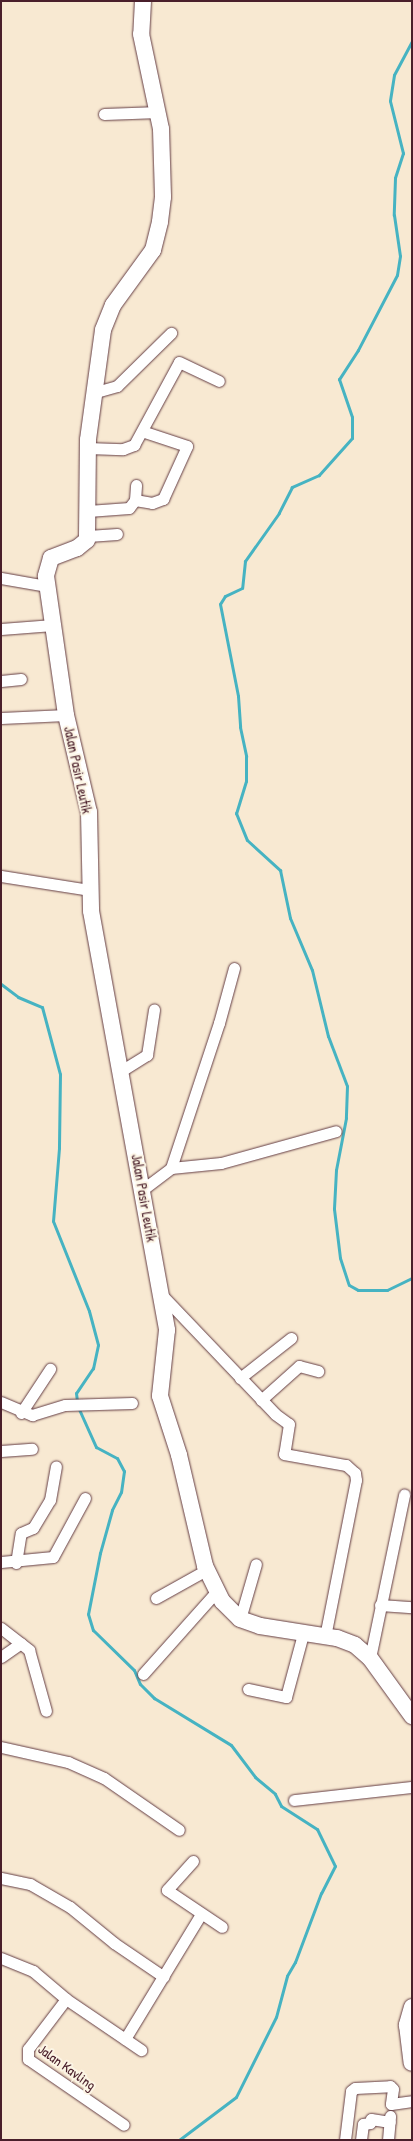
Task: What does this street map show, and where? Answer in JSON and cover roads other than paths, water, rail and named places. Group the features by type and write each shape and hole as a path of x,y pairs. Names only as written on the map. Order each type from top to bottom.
{"street":[{"path":"117,534 88,536 87,448 103,330 108,313 148,258 157,235 163,197 159,112 141,34 143,1"},
{"path":"104,114 159,112"},
{"path":"96,392 118,386 171,333"},
{"path":"87,448 128,449 137,442 179,362 219,381"},
{"path":"135,500 152,503 163,499 187,446 142,431"},
{"path":"88,511 129,508 135,500 136,485"},
{"name":"Jalan Pasir Leutik","path":"88,536 77,548 50,558 46,568 47,586 66,715 89,812 89,890 158,1291 168,1336 160,1382 160,1396 179,1455 206,1570 216,1592 228,1609 240,1619"},
{"path":"1,578 47,586"},
{"path":"1,629 53,625"},
{"path":"1,681 21,679"},
{"path":"1,718 66,715"},
{"path":"1,876 89,890"},
{"path":"171,1168 214,1039 234,968"},
{"path":"121,1071 148,1055 154,1010"},
{"path":"142,1190 171,1168 221,1163 336,1131"},
{"path":"158,1291 261,1400 289,1424 284,1454 346,1465 355,1473 356,1480 325,1636"},
{"path":"240,1378 291,1338"},
{"path":"261,1400 299,1366 318,1371"},
{"path":"21,1413 50,1370"},
{"path":"1,1402 21,1413 32,1415 65,1405 132,1403"},
{"path":"1,1451 32,1449"},
{"path":"16,1563 21,1533 33,1528 50,1500 56,1467"},
{"path":"370,1658 404,1495"},
{"path":"1,1562 16,1563 56,1555 85,1498"},
{"path":"256,1564 240,1619 303,1634 325,1636 355,1645 370,1658 412,1716"},
{"path":"156,1598 206,1570"},
{"path":"143,1674 216,1592"},
{"path":"380,1605 412,1607"},
{"path":"1,1628 29,1650 46,1711"},
{"path":"248,1690 286,1697 303,1634"},
{"path":"1,1657 21,1643"},
{"path":"1,1747 68,1762 104,1778 180,1830"},
{"path":"294,1800 412,1787"},
{"path":"193,1860 166,1890 222,1927"},
{"path":"1,1878 30,1884 56,1898 164,1978"},
{"path":"125,2040 201,1914"},
{"path":"1,1958 33,1971 66,1999 141,2050"},
{"name":"Jalan Kavling","path":"66,1999 28,2049 28,2059 124,2125"},
{"path":"412,2007 407,2025 412,2063"},
{"path":"346,2140 351,2091 355,2088 390,2086 393,2089 388,2140"},
{"path":"391,2104 412,2101"},
{"path":"365,2139 363,2124 370,2123 371,2119 390,2122"}],"waterway":[{"path":"412,41 394,75 390,101 403,153 395,178 394,215 400,256 397,275 358,350 339,379 352,417 352,438 319,475 292,487 279,513 245,561 242,588 225,596 220,604 238,696 240,727 246,756 246,781 236,813 247,840 280,870 290,918 312,970 328,1036 347,1086 346,1118 336,1170 334,1209 340,1258 349,1285 358,1290 387,1290 412,1278"},
{"path":"1,984 18,997 42,1007 60,1074 59,1148 53,1221 89,1311 98,1345 93,1368 76,1393 77,1401"},
{"path":"78,1407 96,1447 117,1458 124,1471 121,1492 112,1510 100,1553 88,1614 93,1630 134,1670 140,1684 154,1698 231,1745 255,1777 275,1794 281,1806 317,1829 335,1866 321,1893 295,1962 287,1976 276,2017 236,2097 179,2140"}]}
